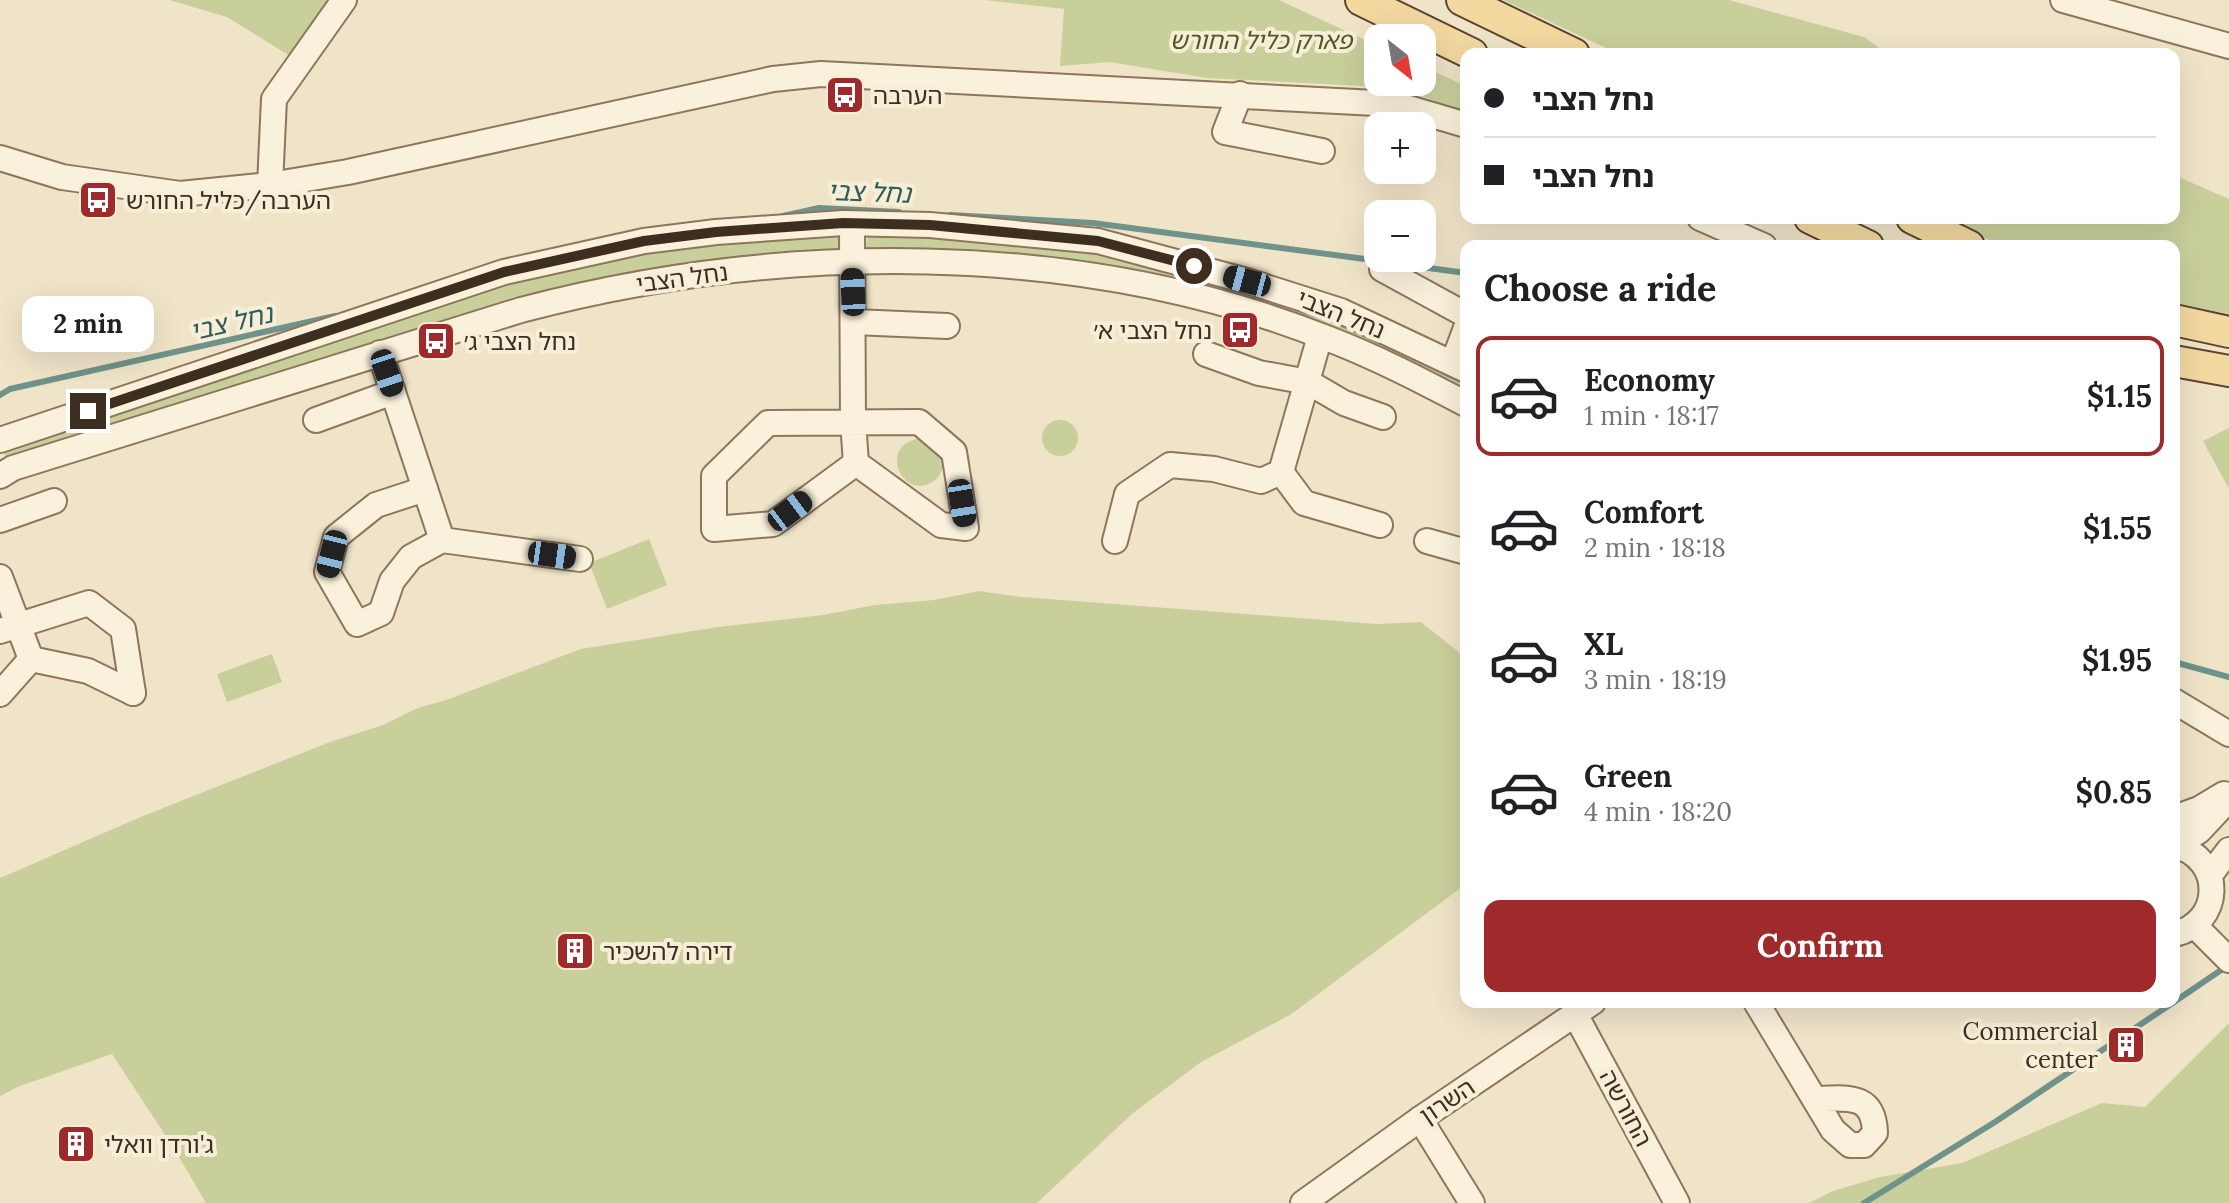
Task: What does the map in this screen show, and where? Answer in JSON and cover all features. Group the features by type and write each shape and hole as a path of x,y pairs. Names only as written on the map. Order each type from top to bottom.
{"main road":[{"path":"1361,0 1460,48"},
{"path":"1462,0 1562,48"},
{"path":"1822,224 1856,240"},
{"path":"1924,224 1957,240"},
{"path":"2180,321 2229,332"},
{"path":"2180,362 2229,371"}],"street":[{"path":"270,185 274,99 344,0"},
{"path":"2063,0 2229,46"},
{"path":"0,158 62,177 180,194 270,185 348,172 773,79 821,74 1395,104 1460,123"},
{"path":"1240,94 1225,132 1322,151"},
{"path":"852,224 853,422 856,463 941,525 966,528 954,452 919,422 853,422 768,423 714,476 714,529 773,524 856,463"},
{"name":"נחל הצבי","path":"0,440 504,272 644,241 716,232 852,224 930,225 1098,241 1247,281 1341,311 1459,366"},
{"path":"1714,224 1750,240"},
{"name":"נחל הצבי","path":"0,476 13,468 169,422 380,353 586,293 725,271 853,263 952,263 1037,269 1161,289 1320,336 1460,401"},
{"path":"1387,272 1460,312"},
{"path":"854,322 947,326"},
{"path":"1115,541 1127,494 1170,465 1214,469 1261,481 1281,472 1320,336"},
{"path":"380,353 442,540"},
{"path":"1206,354 1259,373 1308,382 1344,403 1383,417"},
{"path":"316,420 393,392"},
{"path":"1281,472 1304,503 1380,525"},
{"path":"425,489 376,505 336,537 327,572 357,624 381,613 392,581 411,557 442,540 580,559"},
{"path":"0,520 54,501"},
{"path":"1427,541 1460,550"},
{"path":"0,577 9,628 31,659 88,671 133,693 123,629 89,603 9,628"},
{"path":"0,694 31,659"},
{"path":"2180,705 2229,734"},
{"path":"2180,816 2199,809 2229,790"},
{"path":"2180,842 2199,831 2229,799"},
{"path":"2180,847 2193,851 2205,862 2210,875 2210,900 2201,919 2184,930 2229,960"},
{"path":"2210,875 2229,850"},
{"name":"השרון","path":"1303,1203 1584,1008"},
{"name":"החורשה","path":"1584,1008 1677,1203"},
{"path":"1760,1008 1816,1099"},
{"path":"1420,1119 1472,1203"}],"green space":[{"path":"169,0 332,0 293,58 227,17"},
{"name":"פארק כליל החורש","path":"985,0 1279,0 1364,39 1364,86 1207,78 1110,62 1060,66 1064,9"},
{"path":"1503,0 1729,0 1864,37 1880,48 1606,48"},
{"name":"פארק כליל החורש","path":"1436,72 1460,83 1460,111 1422,96 1436,96"},
{"path":"2180,178 2229,199 2229,314 2180,304 2180,240 1989,240 1957,224 2180,224"},
{"path":"869,226 1047,237 1216,274 1460,371 1460,398 1234,304 865,257"},
{"path":"843,227 844,258 625,281 9,465 0,442 598,253"},
{"path":"1060,420 1073,425 1078,438 1073,451 1060,456 1047,451 1042,438 1047,425"},
{"path":"2229,428 2229,489 2203,441"},
{"path":"921,438 944,458 939,476 923,486 913,485 905,479 897,460 899,451 907,443"},
{"path":"649,539 667,585 607,609 589,563"},
{"path":"979,591 1022,597 1377,624 1421,622 1460,653 1460,888 1290,1015 1201,1062 1133,1113 1037,1203 206,1203 112,1054 0,1096 0,878 143,816 330,742 383,725 418,708 581,649 875,605 934,600"},
{"path":"272,654 282,682 227,702 217,674"},
{"path":"2229,1023 2229,1203 1809,1203 1833,1191 1880,1177 1962,1163 2102,1103 2145,1107"}],"waterway":[{"name":"נחל צבי","path":"783,216 819,208 899,212"},
{"name":"נחל צבי","path":"950,215 1093,223 1364,259"},
{"name":"נחל צבי","path":"1436,269 1460,272"},
{"name":"נחל צבי","path":"0,395 10,389 335,316"},
{"name":"נחל צבי","path":"2180,664 2229,677"},
{"path":"2180,998 2227,966"},
{"path":"1864,1203 1995,1122 2165,1008"}],"place":[{"name":"הערבה","path":"845,95"},
{"name":"הערבה/כליל החורש","path":"98,200"},
{"name":"נחל הצבי א׳","path":"1240,330"},
{"name":"נחל הצבי ג׳","path":"436,341"},
{"name":"דירה להשכיר","path":"575,951"},
{"name":"Commercial center","path":"2126,1045"},
{"name":"ג'ורדן וואלי","path":"76,1144"}],"route":[{"path":"88,411 504,272 644,241 716,232 843,223 930,225 1098,241 1194,266"}]}
